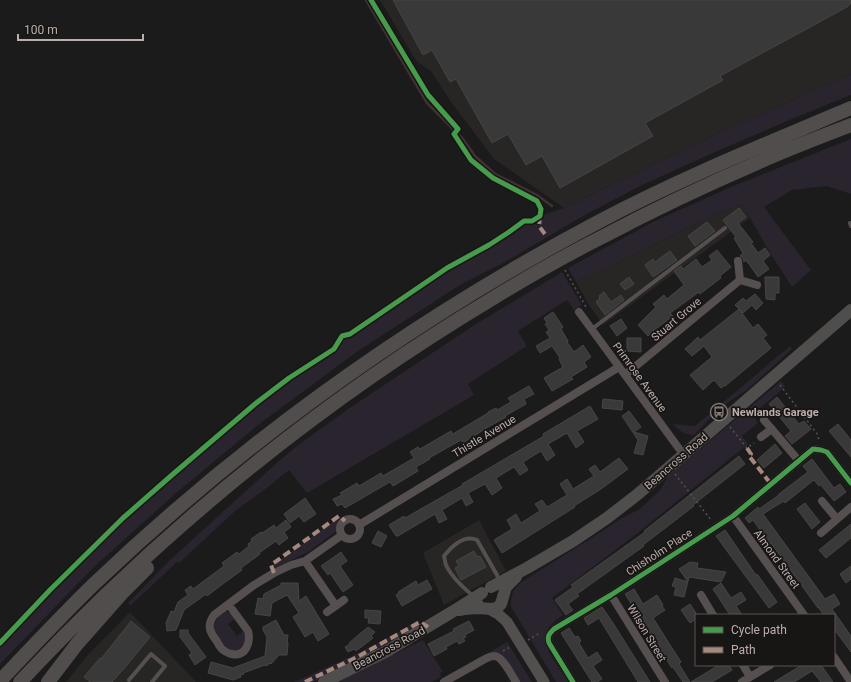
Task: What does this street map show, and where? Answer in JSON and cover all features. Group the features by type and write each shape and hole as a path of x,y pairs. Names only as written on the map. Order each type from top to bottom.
{"highway":[{"path":"0,681 94,584 181,505 286,420 348,374 395,342 462,299 533,257 601,220 698,173 851,108"},
{"path":"20,682 69,630 158,545 226,487 282,442 333,404 416,346 468,313 555,262 605,235 697,190 769,158 851,125"},
{"path":"48,682 76,644 136,579 282,442"}],"main road":[{"name":"Beancross Road","path":"324,682 387,650 452,612 491,597 506,587 527,568 573,541 607,518 638,494 851,310"},
{"path":"491,597 544,682"}],"street":[{"path":"738,261 740,280 757,285"},
{"name":"Stuart Grove","path":"626,375 740,280"},
{"name":"Primrose Avenue","path":"579,312 683,454"},
{"name":"Thistle Avenue","path":"342,535 348,539 356,538 360,532 359,525 619,367"},
{"path":"764,420 799,461"},
{"path":"761,438 772,429"},
{"name":"Chisholm Place","path":"554,629 611,595 717,527 733,516 813,449 821,450"},
{"path":"821,450 827,452 851,483"},
{"path":"822,501 837,519"},
{"path":"821,533 851,507"},
{"name":"Almond Street","path":"733,516 803,614"},
{"path":"229,605 248,631 249,636 248,646 244,652 234,655 223,650 211,633 211,620 214,615 254,585 291,565 305,561 342,535 341,528 344,521 353,520 359,525"},
{"path":"305,561 336,606"},
{"name":"Wilson Street","path":"611,595 665,682"},
{"path":"701,595 712,614"},
{"path":"327,612 344,600"},
{"path":"554,629 549,634 549,643 573,682"},
{"path":"444,682 490,656 498,657 503,661 516,682"},
{"path":"835,658 851,682"},
{"path":"744,666 750,677"},
{"path":"742,682 768,666"}],"lane":[{"path":"591,329 725,228"},
{"path":"466,538 473,538 477,540 497,575 491,597 455,578 446,565 444,556 457,542 466,538"},
{"path":"129,681 150,654 165,666 152,682"}],"path":[{"path":"565,270 586,307 579,312"},
{"path":"774,376 818,435 821,450"},
{"path":"724,420 747,448 761,438"},
{"path":"667,468 675,474 717,527"},
{"path":"498,657 501,652 545,630 554,629"}],"shaded area":[{"path":"380,0 851,0 851,74 688,147 564,208 494,159 451,102 431,71 417,62"},
{"path":"851,74 851,95 794,118 640,186 583,216 505,262 460,285 358,351 258,425 175,494 95,566 0,664 0,643 50,590 123,518 255,404 289,378 334,349 342,336 350,334 447,268 489,245 524,221 532,221 539,226 540,216 564,208 688,147"},
{"path":"851,139 851,194 827,186 792,190 764,207 811,270 792,287 770,253 742,204 707,219 576,282 568,268 655,221 733,186"},
{"path":"742,204 750,218 603,325 589,305 576,282 707,219"},
{"path":"562,272 582,305 574,310 567,300 518,331 527,346 468,384 474,395 307,493 289,470 234,512 131,605 128,603 170,560 298,445 351,407 476,324"},
{"path":"790,346 792,349 748,389 720,408 694,435 682,432 673,424 695,426"},
{"path":"781,381 785,387 759,409 760,411 754,416 758,423 742,436 748,444 639,532 552,598 563,615 553,623 547,631 545,639 546,645 568,682 556,682 511,607 511,599 517,587 523,581 622,518 640,509 661,489 668,476"},
{"path":"337,519 338,530 308,552 275,568 273,565"},
{"path":"479,520 506,571 444,605 423,553"},
{"path":"226,611 235,619 228,624 237,636 244,631 244,644 240,650 237,651 228,649 219,640 213,628 217,618"},
{"path":"130,612 196,682 66,682 87,656"},
{"path":"420,619 415,627 358,660 313,682 294,682 342,661"},
{"path":"423,640 443,672 440,673 441,677 431,682 337,682"},
{"path":"507,642 532,682 520,682 505,658 499,653 490,652"}],"building":[{"path":"393,0 851,0 851,3 847,7 720,76 723,80 645,123 653,136 560,188 542,156 526,165 508,134 492,143 456,79 450,82 432,50 423,55"},
{"path":"739,208 746,217 738,223 753,242 751,243 758,253 765,248 770,255 763,261 769,269 758,277 749,264 745,260 744,262 743,258 740,256 743,253 734,238 736,237 723,220"},
{"path":"707,222 715,231 695,246 688,236"},
{"path":"717,250 731,267 720,276 721,278 700,294 699,292 670,313 673,316 648,336 638,325 656,307 653,304 664,295 667,299 684,285 674,271 681,266 683,269 696,259 702,267 712,260 709,256"},
{"path":"670,251 677,260 653,277 645,265 653,259 655,262"},
{"path":"629,277 634,284 625,290 620,284"},
{"path":"765,277 779,277 779,293 775,293 775,300 766,299"},
{"path":"604,292 611,302 621,295 624,300 605,315 596,302 600,298 599,296"},
{"path":"755,294 763,303 756,310 752,305 743,313 735,305 743,298 746,301"},
{"path":"739,309 753,328 758,324 767,335 763,338 771,348 725,386 721,388 714,380 703,390 690,375 712,357 704,346 692,356 685,349 698,337 700,340"},
{"path":"553,312 563,327 561,329 574,352 583,345 591,357 584,362 587,367 571,377 573,379 552,391 544,378 563,367 559,359 560,358 552,346 540,353 536,346 550,338 546,332 549,330 545,324 547,323 544,318"},
{"path":"621,319 627,328 617,336 610,326"},
{"path":"627,338 641,338 641,352 627,351"},
{"path":"529,386 534,394 524,399 526,404 505,416 506,417 463,443 461,440 429,458 430,459 416,467 418,471 393,486 390,482 345,508 342,504 337,506 333,499 342,495 340,493 357,483 359,486 381,473 383,476 414,458 410,452 418,447 420,449 451,431 453,434 488,412 496,408 497,410 511,402 508,398"},
{"path":"777,397 799,424 804,421 811,429 792,444 785,436 791,431 769,404"},
{"path":"603,399 623,401 622,410 602,408"},
{"path":"590,406 598,419 577,431 584,442 576,448 567,433 548,444 555,455 547,461 541,451 523,462 528,470 520,475 514,467 496,478 502,488 492,495 485,484 468,493 473,502 466,506 462,498 442,510 447,519 439,523 435,514 398,536 396,536 389,525 404,516 405,518 463,485 462,484 544,436 543,434"},
{"path":"629,411 641,427 634,432 648,436 643,455 634,453 638,440 622,416"},
{"path":"838,424 851,440 851,457 829,431"},
{"path":"775,444 782,453 764,468 757,460"},
{"path":"739,456 745,464 643,545 644,546 577,594 579,596 568,604 573,610 566,615 555,600 573,587 571,585 645,532 644,531"},
{"path":"619,458 628,469 601,489 574,506 575,507 502,553 494,540 512,529 507,520 516,514 521,523 540,511 535,504 542,500 547,507 567,495 560,484 567,479 573,489 594,476 589,469 595,465 600,472"},
{"path":"812,459 834,488 840,484 846,492 834,501 820,484 819,486 814,480 785,503 784,501 763,514 825,599 834,594 840,604 832,609 851,636 851,652 835,630 835,614 823,614 753,520 749,523 745,518 758,507 759,509 779,495 808,472 803,466"},
{"path":"305,498 316,514 304,522 299,516 290,523 284,514"},
{"path":"805,503 820,522 812,529 797,509"},
{"path":"286,520 291,527 284,532 288,538 279,545 276,541 241,568 242,570 207,596 206,594 184,610 176,630 167,631 166,623 171,611 174,612 178,602 188,595 185,590 191,586 193,589 224,566 222,563 237,552 239,554 249,546 248,544 252,541 251,539 261,532 262,533 274,525 276,528"},
{"path":"851,524 851,538 826,558 819,550"},
{"path":"725,530 756,575 757,574 777,602 769,608 716,536"},
{"path":"378,531 387,536 381,547 372,543"},
{"path":"474,551 477,557 480,556 486,567 461,580 455,568 459,566 456,561"},
{"path":"341,552 347,561 340,566 353,585 343,592 330,573 328,575 321,566"},
{"path":"690,562 698,563 697,568 726,572 721,582 689,577 688,582 679,569"},
{"path":"851,566 851,579 846,583 840,574"},
{"path":"675,578 688,582 684,597 674,595 676,587 672,586"},
{"path":"427,580 432,589 402,606 396,595 399,593 398,592 416,581 418,585"},
{"path":"281,583 298,583 299,601 306,596 329,634 318,641 313,632 305,637 293,617 299,613 287,595 272,603 270,616 255,614 258,598 263,599 264,594 281,585"},
{"path":"721,583 731,598 741,592 746,600 736,606 741,614 729,614 713,589"},
{"path":"634,589 643,604 657,595 665,610 653,618 681,662 679,664 690,682 683,682 673,667 672,668 625,594"},
{"path":"690,604 696,613 695,620 690,623 681,610"},
{"path":"602,607 650,682 638,682 599,618 588,625 584,618"},
{"path":"365,610 381,611 380,624 368,623 369,618 365,618"},
{"path":"276,620 284,635 288,635 287,655 279,655 271,664 270,663 266,666 265,665 243,673 244,674 240,675 241,677 233,680 208,673 211,662 233,668 265,656 267,637 263,627"},
{"path":"131,621 150,637 112,682 90,682 84,677 100,658 101,659"},
{"path":"469,621 474,630 465,635 466,637 463,638 465,641 459,644 457,641 446,647 447,649 434,656 428,644 454,631 453,629"},
{"path":"368,627 375,632 371,636 373,638 356,651 354,649 348,652 345,647"},
{"path":"569,628 575,637 578,636 581,641 579,643 588,658 597,652 602,660 593,666 602,679 597,682 592,682 561,633"},
{"path":"180,630 188,630 188,633 206,657 195,665 189,655 192,653 180,637"},
{"path":"717,666 730,666 732,670 712,682 691,682"},
{"path":"800,666 822,666 833,682 821,682 812,671 794,682 774,682"}],"waterway":[{"path":"366,0 427,103 463,139 475,156 495,174 537,195 552,206"}],"marked path":[{"path":"540,216 539,226 547,237"},
{"path":"747,448 751,454 749,456 771,484"},
{"path":"274,573 271,565 339,516 345,521"},
{"path":"305,682 357,657 420,622 428,627"}],"cycle path":[{"path":"0,643 50,590 123,518 255,404 289,378 334,349 342,336 350,334 447,268 489,245 524,221 532,221 540,216 541,209 537,201 493,178 471,160 454,134 458,129 428,95 371,0"},
{"path":"573,682 549,643 549,635 554,629 611,595 733,516 813,449 827,452 851,483"}],"place":[{"name":"Newlands Garage","path":"719,412"}]}
